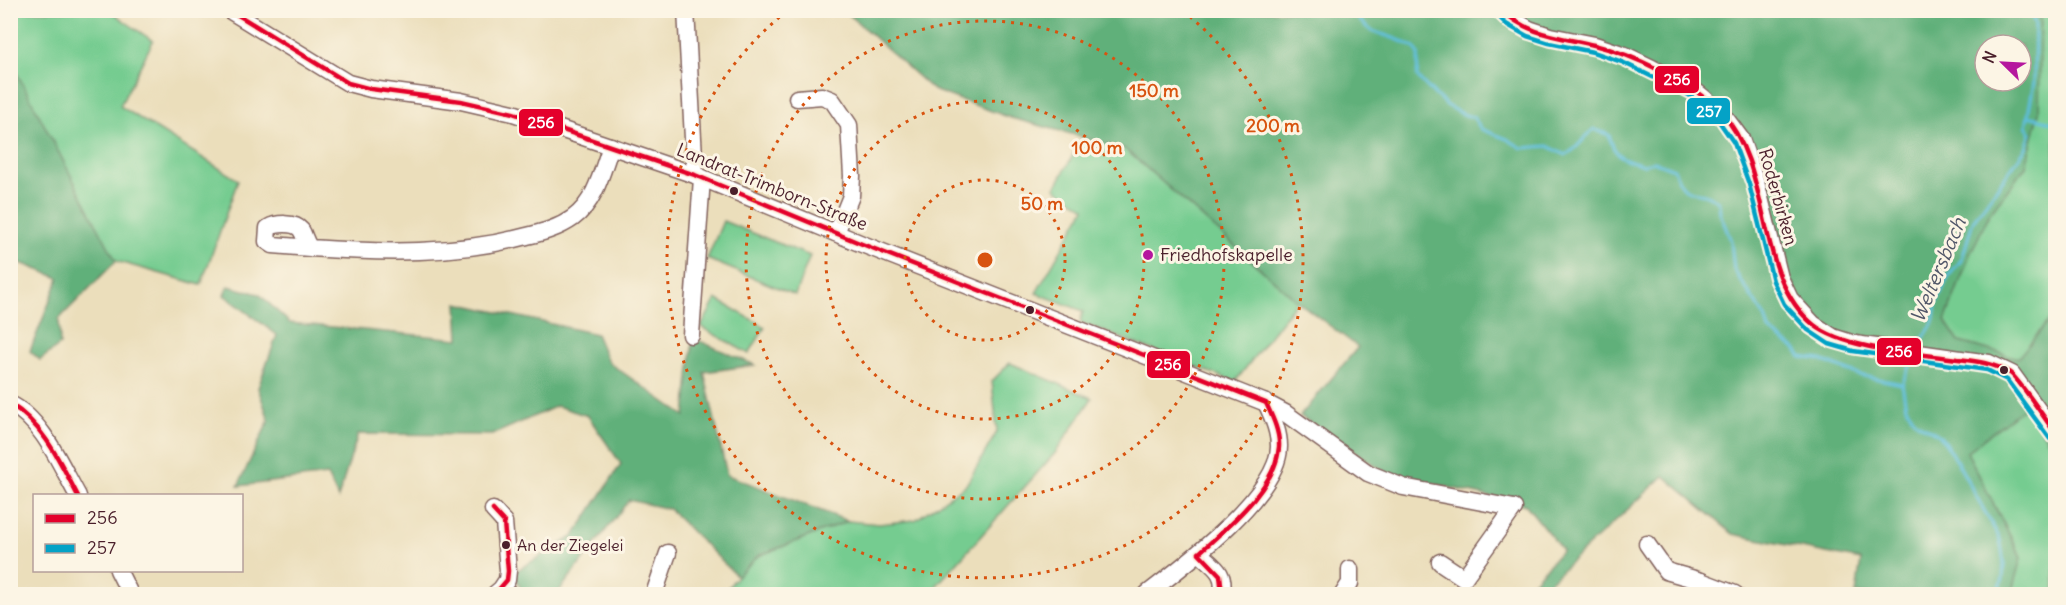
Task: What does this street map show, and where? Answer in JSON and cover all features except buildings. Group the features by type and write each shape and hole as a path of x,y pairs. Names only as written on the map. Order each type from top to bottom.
{"street":[{"name":"Landrat-Trimborn-Straße","path":"229,10 348,83 372,89 461,101 513,113 698,176 836,233 1266,402 1285,412 1368,473 1403,487 1514,508 1464,578 1440,562"},
{"path":"686,10 698,176 691,335"},
{"name":"Roderbirken","path":"1502,10 1510,18 1529,29 1550,36 1595,45 1625,55 1694,89 1721,112 1741,140 1756,182 1780,278 1800,313 1813,324 1833,337 1855,344 1989,363 2012,374 2055,435"},
{"path":"797,98 822,96 832,100 849,125 851,196 836,233"},
{"path":"310,248 408,252 495,244 556,229 574,217 588,203 598,184 611,146"},
{"path":"1147,594 1199,553 1247,508 1268,477 1278,456 1279,446 1266,402"},
{"path":"10,404 27,414 38,427 77,494"},
{"path":"494,510 504,522 508,571 507,580 495,594"},
{"path":"1647,544 1666,571 1698,588 1735,594"},
{"path":"654,594 668,553"},
{"path":"1199,553 1221,574 1224,584 1222,594"},
{"path":"1342,594 1350,583 1350,569"},
{"path":"119,572 130,594"}],"green space":[{"path":"10,11 110,11 153,41 120,106 238,180 201,285 116,261 11,62"},
{"path":"845,11 2038,11 2041,22 2039,113 2026,166 1990,213 1970,254 1945,321 1959,342 2018,358 2055,313 2055,452 2026,406 1967,452 2021,558 2011,594 1856,594 1861,560 1733,534 1664,476 1537,593 1533,582 1562,550 1526,505 1387,473 1300,416 1358,347 1297,301 1125,149 1011,118 933,90"},
{"path":"2038,11 2055,11 2055,313 2018,358 1959,342 1945,321 1970,254 1990,213 2026,166 2041,22"},
{"path":"11,62 116,261 59,319 60,345 40,360 30,351 59,278 13,260 11,265"},
{"path":"1083,137 1125,149 1297,301 1235,382 1080,322 1083,311 1036,293 1085,208 1055,188"},
{"path":"723,221 810,256 795,295 707,259"},
{"path":"228,286 259,294 290,323 459,339 457,303 596,334 608,362 685,416 693,338 755,365 704,372 727,475 848,521 758,556 737,576 669,509 629,500 557,594 521,590 514,572 574,536 621,464 588,416 557,406 492,435 358,434 338,498 327,475 238,486 269,420 258,388 277,335 224,295"},
{"path":"716,299 765,327 749,354 701,327"},
{"path":"1010,363 1092,398 1056,452 929,594 723,594 737,576 758,556 848,521 879,524 915,520 966,485 997,432 992,381"},
{"path":"2026,405 2056,452 2055,594 2011,594 2021,557 1967,452"}],"waterway":[{"path":"1350,10 1369,29 1404,42 1415,49 1418,53 1417,77 1449,106 1473,117 1481,129 1507,139 1522,148 1548,146 1565,155 1594,129 1609,135 1614,149 1625,159 1644,165 1653,161 1674,169 1683,187 1711,197 1719,203 1720,213 1731,241 1734,270 1765,317 1769,330 1795,349 1801,357 1821,360 1859,375 1902,384"},
{"name":"Weltersbach","path":"1917,348 1933,323 1936,304 1948,277 1962,259 1973,221 2026,148 2031,133 2026,126 2034,82 2035,23 2028,10"},
{"path":"2028,116 2056,123"},
{"name":"Weltersbach","path":"1914,357 1902,384 1906,407 1916,422 1939,435 1951,451 2000,539 2004,563 2003,578 1998,594"}],"transit line":[{"name":"256","path":"230,10 348,83 371,89 461,101 513,113 695,175 862,244 1266,403 1278,436 1279,447 1276,462 1260,492 1236,519 1199,553 1220,575 1222,594"},
{"name":"256","path":"1502,10 1512,19 1534,30 1609,49 1662,71 1696,91 1721,112 1738,136 1750,163 1781,279 1795,304 1814,325 1844,340 1863,345 1978,362 2004,370 2020,383 2056,434"},
{"name":"257","path":"1497,15 1506,24 1527,36 1593,52 1622,62 1689,95 1716,117 1734,143 1749,184 1773,281 1784,304 1808,330 1829,344 1853,351 1987,370 2007,380 2050,439"},
{"name":"256","path":"10,404 42,433 58,457 77,494"},
{"name":"256","path":"493,510 504,522 508,571 507,580 495,594"}],"place":[{"name":"Friedhofskapelle","path":"1148,255"},
{"name":"An der Ziegelei","path":"506,545"}]}
